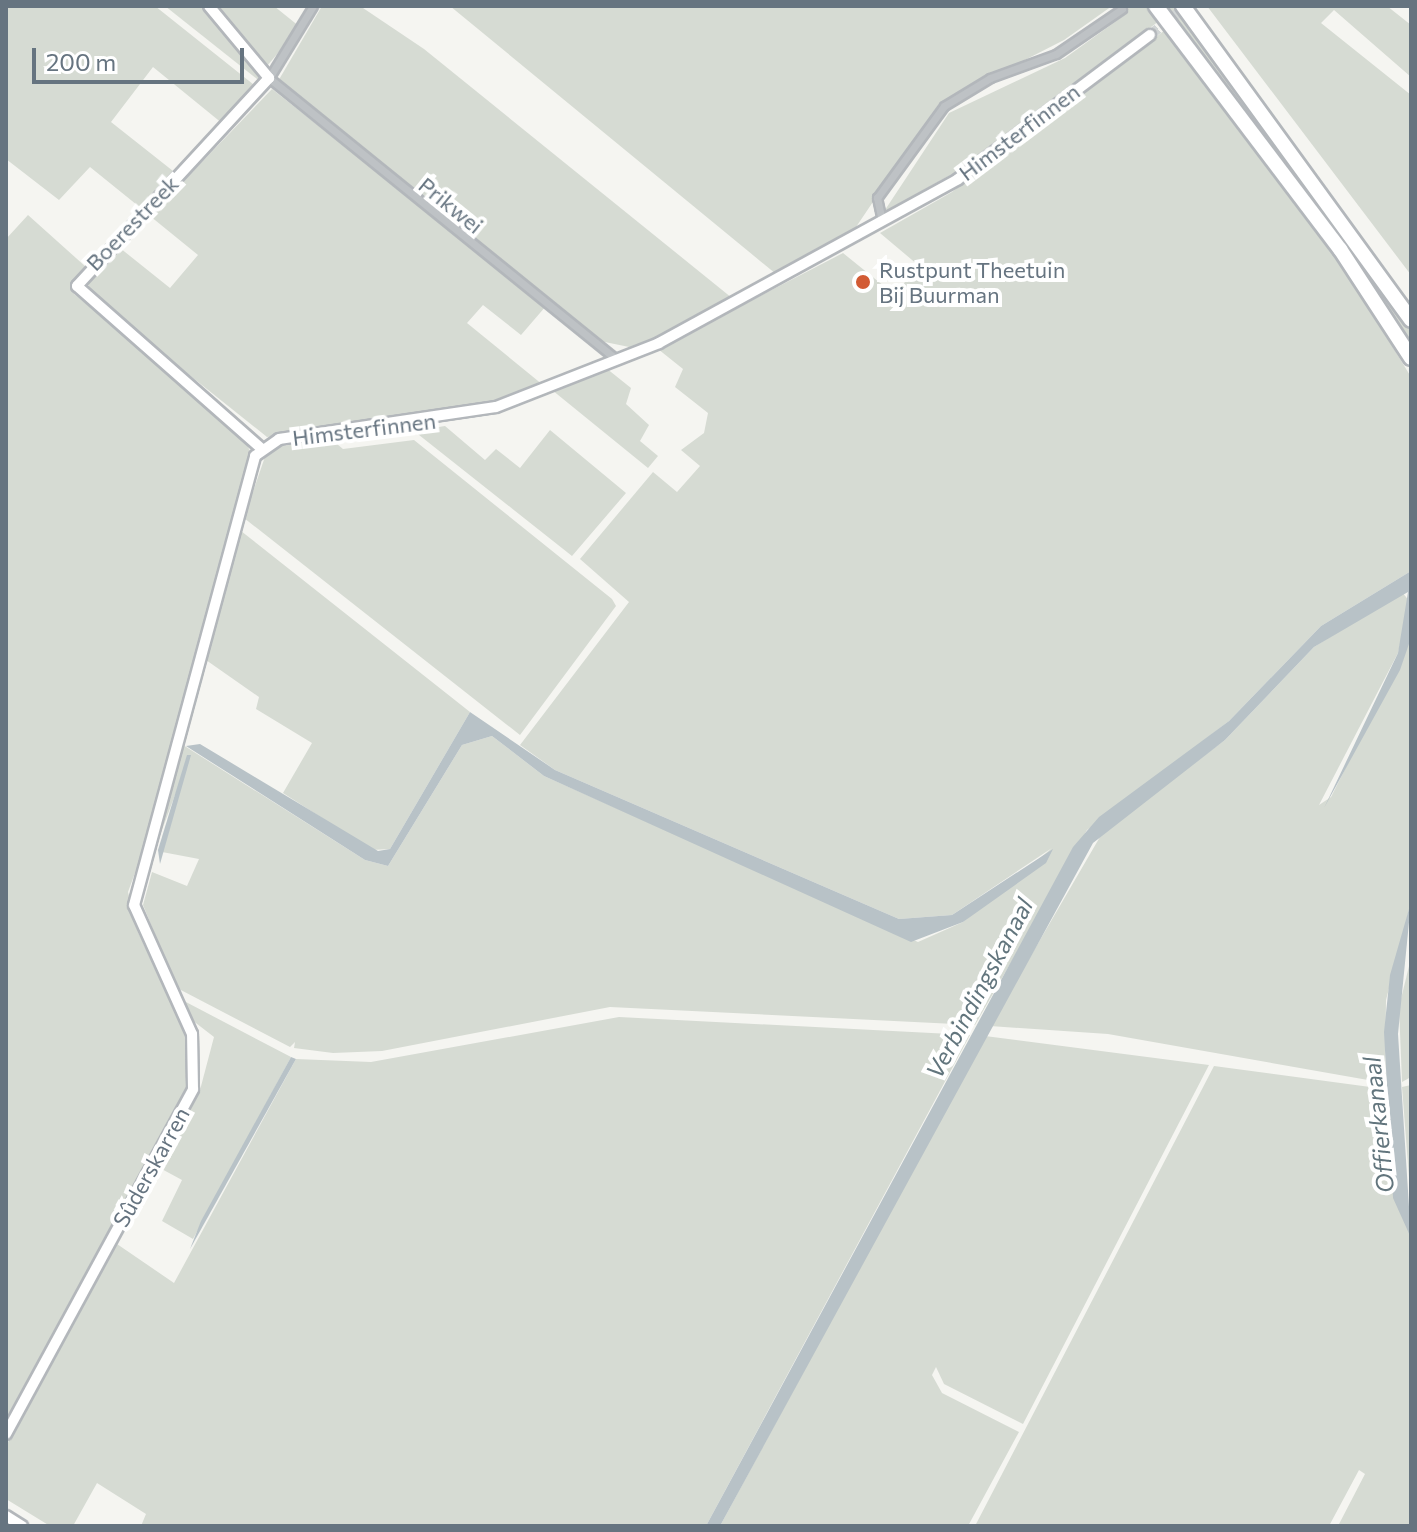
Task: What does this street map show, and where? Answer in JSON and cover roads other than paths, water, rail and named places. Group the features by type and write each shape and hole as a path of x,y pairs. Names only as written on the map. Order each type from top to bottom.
{"highway":[{"path":"1156,6 1332,237 1411,358"},
{"path":"1183,6 1411,320"}],"street":[{"path":"209,6 269,78"},
{"name":"Boerestreek","path":"261,448 77,286 269,78 313,6"},
{"name":"Himsterfinnen","path":"882,221 877,198 944,106 990,78 1056,54 1122,9"},
{"name":"Himsterfinnen","path":"137,889 261,448 279,439 460,417 613,357 659,343 958,179 1150,35"},
{"name":"Prikwei","path":"269,78 613,357"},
{"name":"Sûderskarren","path":"6,1434 193,1089 192,1034 142,936 137,889"},
{"path":"6,1516 22,1526"}],"tunnel":[{"path":"1150,35 1187,6"}],"place":[{"name":"Rustpunt Theetuin Bij Buurman","path":"863,282"}],"water label":[{"name":"Verbindingskanaal","path":"979,988"},
{"name":"Offierkanaal","path":"1378,1125"}]}
